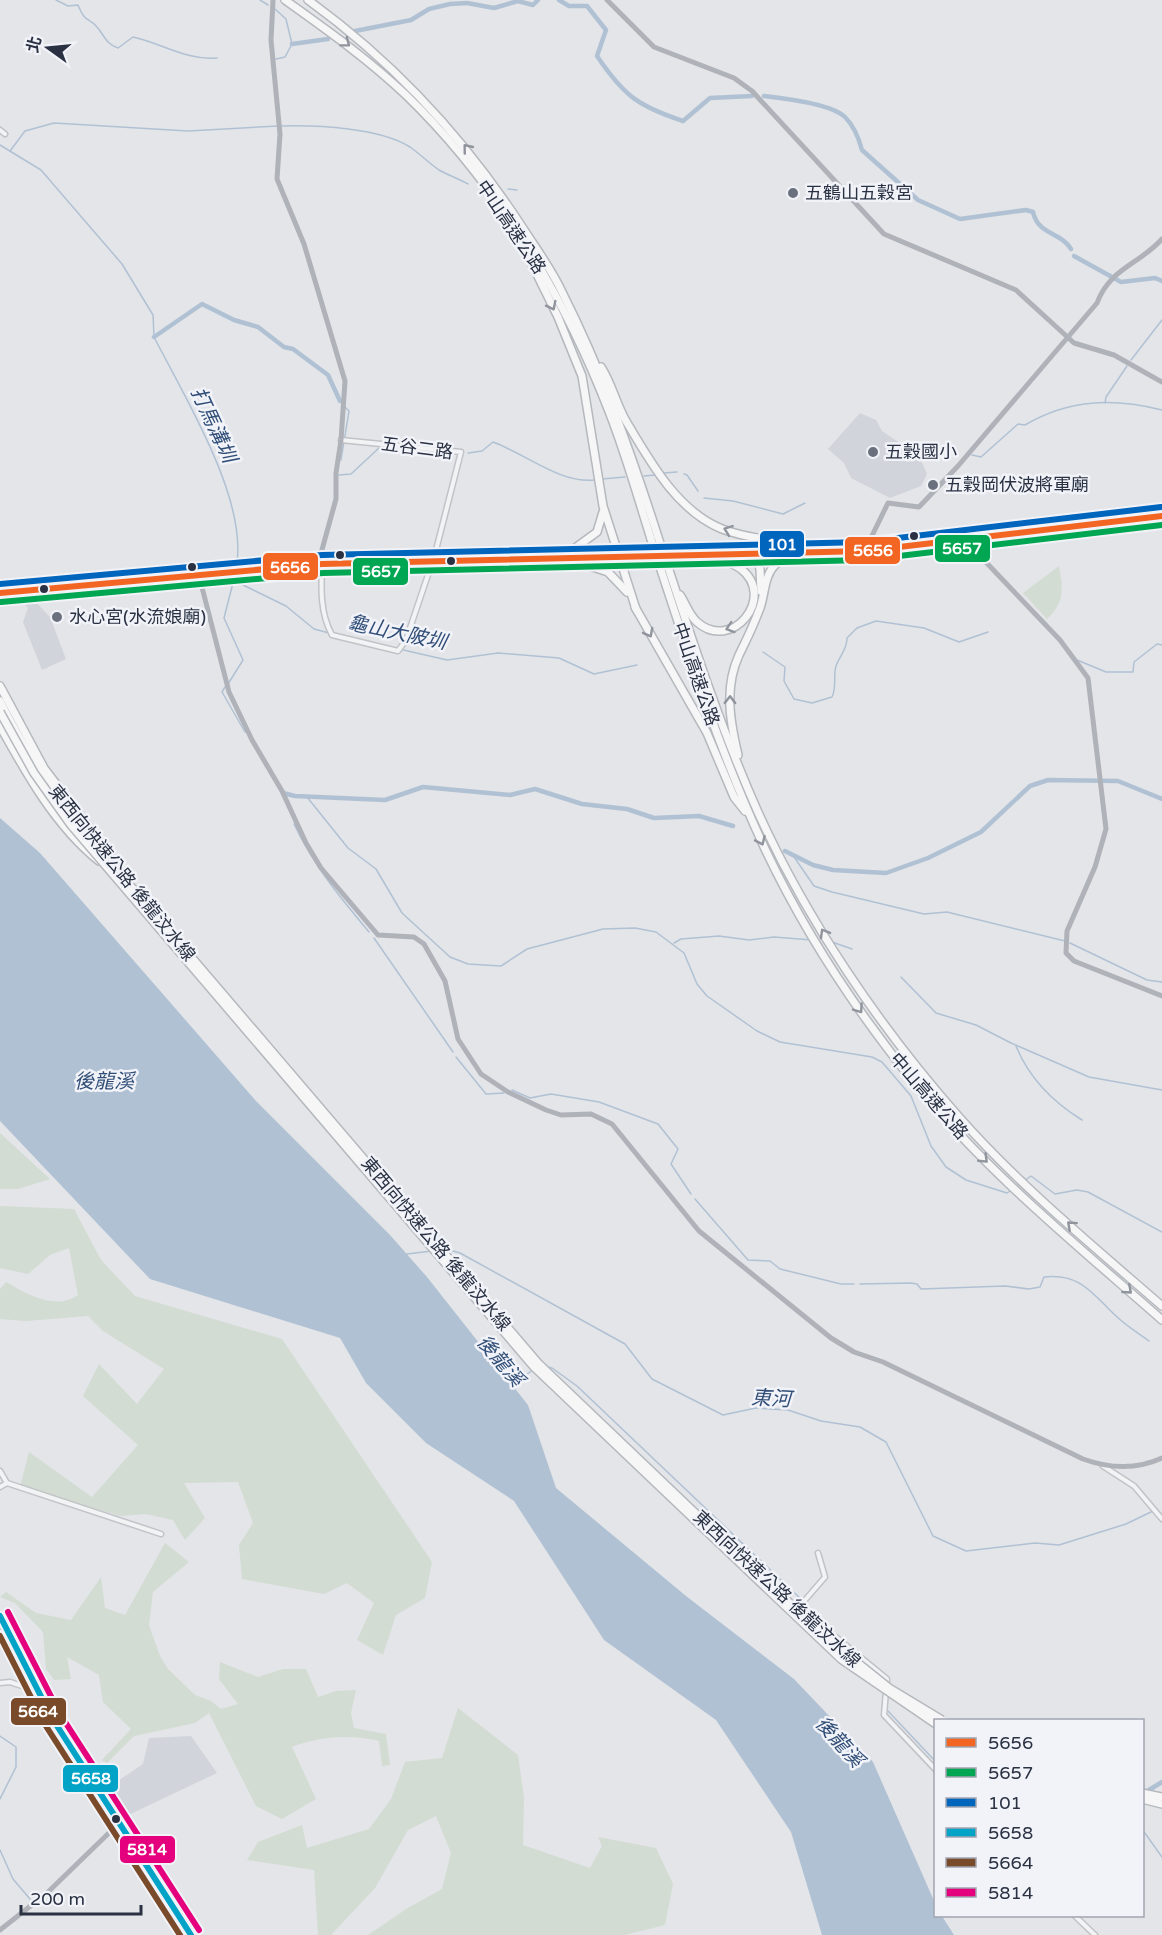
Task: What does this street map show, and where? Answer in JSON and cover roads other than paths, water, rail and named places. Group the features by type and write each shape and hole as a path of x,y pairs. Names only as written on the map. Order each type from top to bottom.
{"highway":[{"name":"中山高速公路","path":"285,0 366,59 406,96 474,172 518,234 554,291 574,332 610,414 655,538"},
{"name":"中山高速公路","path":"308,0 360,40 404,81 472,154 505,200 561,290 589,348 631,455 716,734 751,818 803,921 869,1024 920,1089 993,1167 1162,1320"},
{"path":"518,234 558,317 582,376 603,506 636,609"},
{"path":"589,348 605,373 625,420 652,465 677,495 700,515 720,528 741,535 826,546"},
{"path":"571,551 597,532 603,518 603,506"},
{"path":"755,551 760,569 761,605"},
{"path":"743,778 729,713 730,690 739,656 761,605 773,568 786,559 819,552"},
{"path":"674,586 690,615 708,629 730,630 748,617 754,599 753,585 747,574 736,566 698,554"},
{"path":"563,557 608,572 627,591 707,733 734,797 751,818"},
{"name":"中山高速公路","path":"664,568 674,586 743,778 789,874 834,950 927,1080 1011,1169 1162,1306"},
{"path":"0,686 44,768 118,865 128,883"},
{"name":"東西向快速公路 後龍汶水線","path":"0,701 39,770 75,822 538,1363 823,1635 882,1682 940,1719"},
{"name":"東西向快速公路 後龍汶水線","path":"0,712 34,773 106,866 534,1367 841,1659 934,1723"},
{"path":"0,726 28,776 52,809 87,852 106,866"},
{"path":"1144,1793 1162,1797"},
{"path":"1144,1799 1162,1804"}],"main road":[{"path":"1077,524 1162,511"},
{"path":"0,584 254,567 321,560 571,551 698,554 826,546 866,548 1162,516"},
{"path":"434,557 563,557 616,552 819,552 838,548"},
{"path":"0,593 198,571"},
{"path":"0,1616 52,1718 191,1935"},
{"path":"0,1633 45,1722 183,1935"}],"street":[{"path":"607,0 654,47 734,78 752,90 884,234 1016,290 1074,343 1114,355 1162,382"},
{"path":"273,1 271,39 279,126 277,179 304,244 345,381 342,440 336,472 336,499 321,560 322,608 324,621 332,635 398,651 406,640 434,557"},
{"path":"0,130 5,134"},
{"path":"866,548 888,502 919,507 958,466 1096,303 1115,276 1162,239"},
{"name":"五谷二路","path":"342,440 461,453 434,557"},
{"path":"962,537 1060,640 1088,678 1106,829 1095,867 1066,942 1066,953 1074,961 1162,996"},
{"path":"198,571 229,692 252,740 287,799 306,843 321,868 378,935 414,937 424,944 445,981 458,1039 481,1074 508,1092 546,1110 561,1115 591,1114 612,1124 699,1231 831,1338 855,1352 883,1362 1083,1459 1103,1466 1134,1485 1161,1517"},
{"path":"1103,1466 1130,1466 1162,1458"},
{"path":"0,1471 7,1483 161,1534"},
{"path":"0,1486 7,1483"},
{"path":"818,1553 825,1577 799,1607 887,1679 884,1715 934,1768"},
{"path":"0,1683 10,1682 28,1688 35,1684"},
{"path":"2,1929 48,1893 113,1829 121,1825"},
{"path":"1076,1917 1095,1935"}],"water":[{"name":"後龍溪","path":"0,818 40,853 256,1101 390,1235 427,1277 528,1405 556,1488 686,1596 794,1679 873,1762 934,1901 934,1917 943,1917 954,1935 822,1935 791,1832 716,1720 604,1640 514,1501 426,1443 366,1383 340,1338 150,1279 0,1121"}],"waterway":[{"path":"56,0 68,6 78,5 85,17 97,27 108,42 118,48 133,37 196,57 217,58"},
{"path":"260,0 268,5"},
{"path":"355,31 411,20 429,9 450,4 467,3 494,8 518,1 533,5 538,0"},
{"path":"559,0 569,6 587,6 606,30 597,56 624,90 654,110 683,121 710,98 752,96"},
{"path":"275,9 286,19 292,44 285,57 276,59"},
{"path":"292,44 328,39"},
{"path":"764,96 806,102 839,112 851,124 862,150 918,200 960,219 1026,210 1033,212 1040,225 1062,239 1071,249"},
{"path":"10,151 25,131 54,123 188,131 278,126"},
{"path":"282,126 330,127 382,136 410,147 439,170 468,184"},
{"name":"打馬溝圳","path":"0,145 41,170 122,264 153,315 154,337 196,417 223,477 232,507 237,536 237,562"},
{"path":"508,189 517,190"},
{"path":"1074,256 1121,282 1155,278 1162,281"},
{"path":"154,337 202,304 234,320 258,327 284,347 293,349 328,375 340,401"},
{"path":"1131,360 1162,320"},
{"path":"1105,403 1106,397 1127,366"},
{"path":"972,455 981,457 1018,424 1025,425 1058,410 1092,403 1126,404 1162,410"},
{"path":"341,460 349,411 345,407"},
{"path":"468,453 482,451 493,442 556,473 582,480 595,480"},
{"path":"339,475 351,474 380,447"},
{"path":"663,473 677,472"},
{"path":"684,474 698,491"},
{"path":"644,476 656,475"},
{"path":"602,479 625,477"},
{"path":"704,498 733,501 783,514 805,503"},
{"name":"打馬溝圳","path":"228,684 243,660 224,618 235,575"},
{"name":"龜山大陂圳","path":"235,581 286,606 314,629 329,633"},
{"name":"龜山大陂圳","path":"763,652 785,667 784,681 794,699 812,703 832,697 836,666 845,649 847,638 857,628 876,621 924,628 959,642 988,632"},
{"name":"龜山大陂圳","path":"360,640 447,660 498,653 559,658 594,674 637,665"},
{"name":"龜山大陂圳","path":"1077,660 1106,672 1133,672 1134,662 1157,644 1162,645"},
{"name":"打馬溝圳","path":"225,687 222,692 245,732"},
{"path":"785,851 813,865 833,870 886,873 928,858 981,832 1030,786 1048,780 1118,781 1162,799"},
{"path":"283,793 295,796 385,800 423,787 510,795 535,789 582,804 627,809 654,818 699,816 733,826"},
{"path":"307,797 348,848 376,869 402,913 450,957 468,964 501,966 527,949 603,929 635,928 656,932 684,953 697,984 707,996 757,1031 780,1042 872,1057 882,1062 911,1096 931,1146 946,1167 966,1180 1007,1193 1010,1191"},
{"path":"294,824 337,893 369,932"},
{"path":"792,854 814,886 832,892 924,914 947,912 1065,941"},
{"path":"674,943 681,939 719,936 749,940 774,937 812,940"},
{"path":"374,938 453,1052"},
{"path":"832,942 852,949"},
{"path":"1070,943 1147,980 1162,982"},
{"path":"901,977 936,1013 976,1025 1089,1077 1162,1090"},
{"path":"1016,1046 1028,1069 1043,1088 1082,1120"},
{"path":"456,1057 486,1094 504,1093"},
{"path":"512,1090 530,1098 551,1094 599,1102 658,1124 678,1149 671,1164 691,1194"},
{"path":"1024,1181 1031,1176 1055,1194 1077,1190 1088,1192 1162,1232"},
{"path":"695,1199 748,1260 770,1261 780,1269 841,1284 854,1284"},
{"name":"東河","path":"446,1249 460,1253 625,1344 652,1379 723,1415 756,1408 788,1410 821,1421 860,1427 886,1442 933,1536 966,1551 1035,1543 1059,1545 1126,1524 1153,1511"},
{"name":"東河","path":"407,1254 432,1251"},
{"path":"860,1284 911,1283 917,1284 921,1289 1005,1286 1029,1289 1040,1287 1044,1277 1067,1278 1092,1292 1123,1322 1149,1341"},
{"path":"544,1366 552,1368 577,1386 802,1600"},
{"path":"511,1386 534,1369"},
{"path":"888,1711 934,1760"},
{"path":"0,1736 16,1747 16,1767 0,1799"},
{"path":"1144,1793 1162,1782"},
{"path":"1144,1832 1162,1857"},
{"path":"0,1850 13,1879 30,1899"}],"place":[{"name":"五鶴山五穀宮","path":"793,193"},
{"name":"五穀國小","path":"873,452"},
{"name":"五穀岡伏波將軍廟","path":"933,485"},
{"name":"水心宮(水流娘廟)","path":"57,617"}]}
